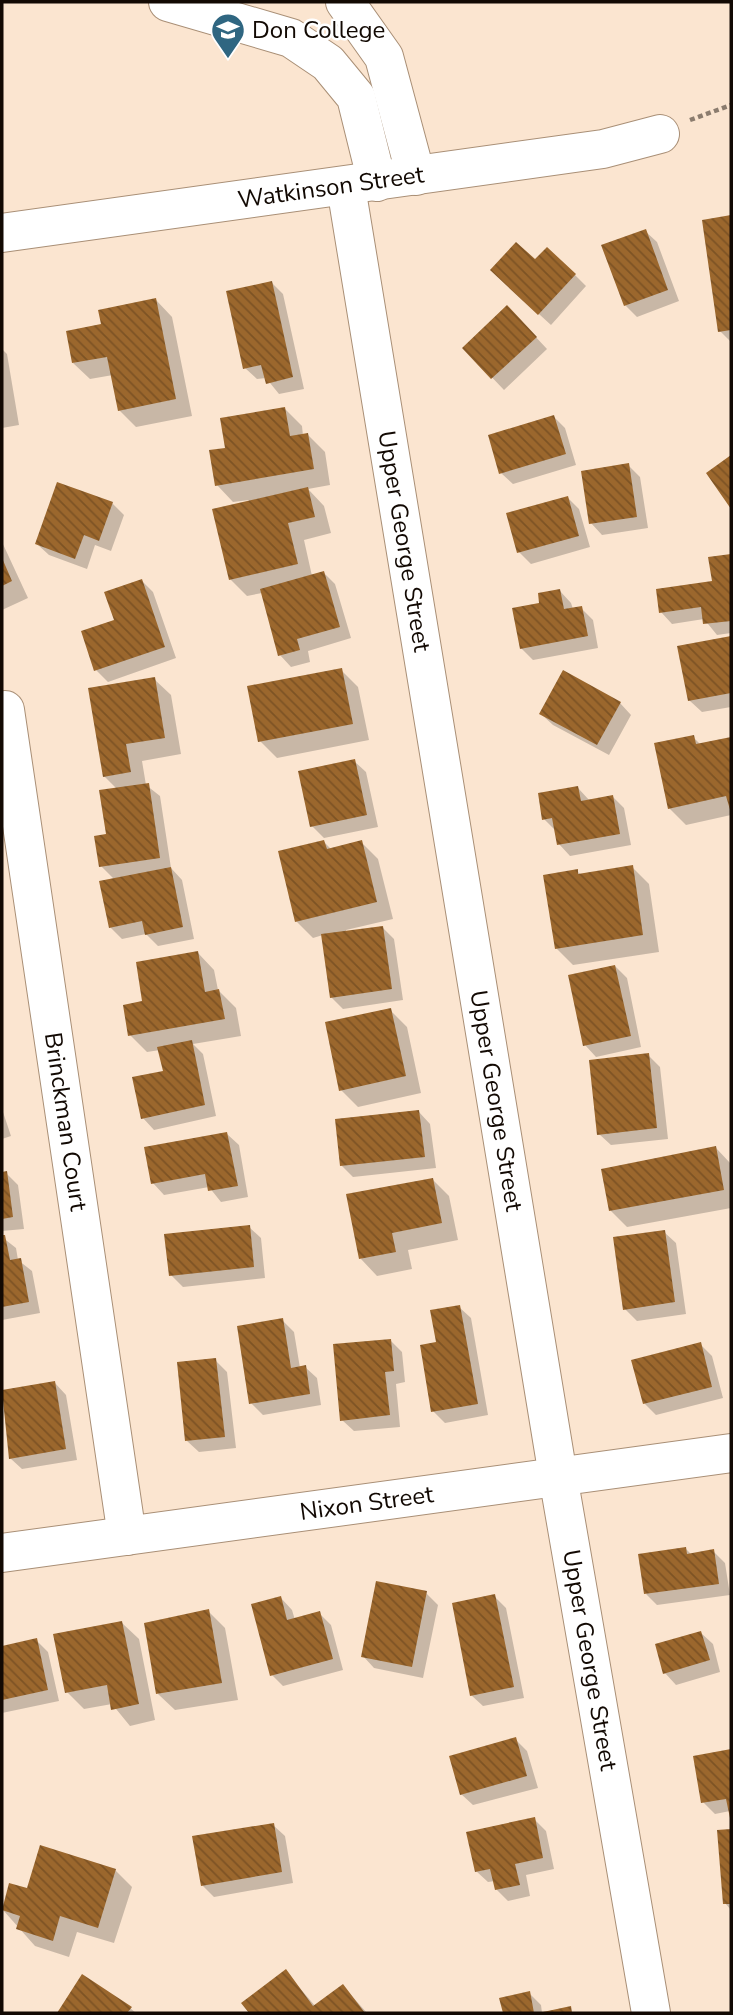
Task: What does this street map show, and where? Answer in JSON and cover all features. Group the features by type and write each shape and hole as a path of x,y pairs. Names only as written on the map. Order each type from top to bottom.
{"street":[{"name":"Upper George Street","path":"168,2 291,38 328,63 356,97 362,185 558,1476 651,2013"},
{"path":"345,2 384,57 416,176"},
{"name":"Watkinson Street","path":"2,233 362,185 603,149 660,134"},
{"name":"Brinckman Court","path":"5,710 127,1536"},
{"name":"Nixon Street","path":"2,1553 731,1453"}],"path":[{"path":"660,134 731,105"}],"building":[{"path":"731,215 731,330 718,332 702,220"},
{"path":"646,229 668,290 624,306 601,245"},
{"path":"516,242 535,259 547,247 576,274 538,315 490,270"},
{"path":"272,281 293,377 266,384 261,365 243,369 226,291"},
{"path":"156,298 176,399 118,411 107,357 72,363 66,331 101,324 98,310"},
{"path":"507,305 537,337 491,379 462,348"},
{"path":"285,407 290,436 308,433 314,469 215,486 209,450 225,448 220,418"},
{"path":"554,415 566,454 499,474 488,435"},
{"path":"731,455 731,509 706,473"},
{"path":"629,463 637,517 589,524 581,471"},
{"path":"57,482 113,502 99,541 84,535 75,559 35,544"},
{"path":"308,487 315,517 288,523 298,564 229,580 212,509"},
{"path":"568,496 579,536 517,553 506,513"},
{"path":"731,554 731,621 703,624 701,607 659,613 656,589 712,581 708,557"},
{"path":"2,558 12,581 2,586"},
{"path":"324,571 340,627 297,639 300,650 278,656 260,589"},
{"path":"142,579 165,647 94,671 81,631 114,620 104,592"},
{"path":"560,589 564,609 582,606 588,636 520,649 512,608 539,603 538,593"},
{"path":"731,636 731,693 688,701 677,646"},
{"path":"342,668 353,724 258,742 247,686"},
{"path":"563,670 621,702 597,745 539,714"},
{"path":"155,677 165,738 126,744 131,772 103,777 88,688"},
{"path":"694,735 696,744 731,737 731,813 726,796 668,809 654,743"},
{"path":"355,759 367,815 310,827 298,771"},
{"path":"149,783 160,858 99,867 94,836 106,834 99,790"},
{"path":"578,786 581,801 613,795 620,834 557,845 552,818 542,820 538,793"},
{"path":"324,840 327,849 362,840 377,902 295,922 278,851"},
{"path":"633,865 643,935 555,949 543,875 578,869 578,874"},
{"path":"171,867 183,927 145,935 142,921 109,928 99,881"},
{"path":"383,926 392,989 330,998 321,934"},
{"path":"198,951 205,992 219,989 225,1019 128,1036 123,1005 142,1001 136,962"},
{"path":"615,965 631,1036 583,1046 568,975"},
{"path":"391,1008 406,1076 339,1091 325,1022"},
{"path":"192,1040 205,1105 141,1119 132,1077 163,1071 157,1047"},
{"path":"649,1053 657,1128 597,1135 589,1060"},
{"path":"419,1110 425,1157 340,1166 335,1119"},
{"path":"227,1132 238,1186 208,1191 205,1174 151,1184 144,1147"},
{"path":"716,1146 724,1190 609,1211 601,1169"},
{"path":"7,1171 13,1217 2,1219 2,1172"},
{"path":"433,1178 442,1223 392,1233 396,1252 359,1259 346,1194"},
{"path":"250,1225 254,1267 169,1276 164,1234"},
{"path":"665,1230 675,1302 623,1310 613,1237"},
{"path":"2,1235 5,1235 10,1260 21,1258 29,1302 2,1307"},
{"path":"460,1305 478,1404 431,1412 420,1345 436,1342 430,1310"},
{"path":"283,1318 291,1368 306,1365 310,1394 249,1404 237,1326"},
{"path":"391,1339 394,1371 385,1372 390,1415 340,1421 333,1344"},
{"path":"701,1342 712,1387 643,1404 631,1360"},
{"path":"216,1358 225,1437 185,1441 177,1362"},
{"path":"55,1381 66,1449 9,1459 2,1390"},
{"path":"686,1547 687,1554 714,1549 719,1584 644,1594 638,1554"},
{"path":"376,1581 427,1591 412,1667 361,1657"},
{"path":"495,1594 514,1687 470,1696 452,1603"},
{"path":"281,1596 287,1620 320,1611 333,1659 270,1676 251,1604"},
{"path":"209,1609 222,1683 156,1694 144,1623"},
{"path":"122,1621 139,1704 111,1710 107,1685 65,1693 53,1634"},
{"path":"701,1631 710,1660 663,1674 655,1644"},
{"path":"37,1638 48,1690 2,1700 2,1646"},
{"path":"516,1737 527,1776 460,1795 449,1756"},
{"path":"731,1749 730,1818 726,1799 701,1803 693,1756"},
{"path":"535,1817 543,1858 515,1864 520,1885 495,1890 490,1869 475,1872 466,1832"},
{"path":"274,1823 282,1872 201,1886 192,1836"},
{"path":"731,1829 731,1904 723,1904 717,1830"},
{"path":"40,1845 116,1869 98,1928 60,1916 53,1941 16,1929 20,1916 2,1910 9,1883 27,1888"},
{"path":"286,1969 313,2006 343,1984 365,2013 249,2013 241,2003"},
{"path":"82,1974 132,2007 127,2013 57,2013"},
{"path":"530,1991 534,2013 503,2013 499,1998"},
{"path":"571,2006 572,2013 543,2013 543,2012"}],"place":[{"name":"Don College","path":"228,60"}]}
